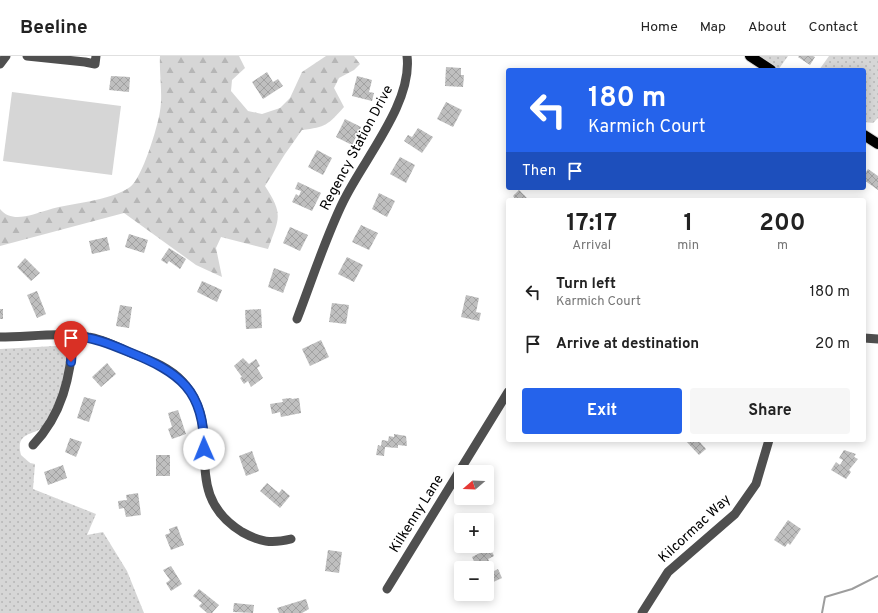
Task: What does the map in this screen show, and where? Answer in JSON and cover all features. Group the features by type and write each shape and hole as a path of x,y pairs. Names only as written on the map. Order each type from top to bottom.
{"main road":[{"path":"750,56 768,68"},
{"path":"866,136 878,144"}],"street":[{"path":"0,64 6,56"},
{"path":"27,56 95,64 96,56"},
{"name":"Regency Station Drive","path":"297,319 342,203 401,99 408,75 407,56"},
{"path":"0,337 54,334 89,337 150,360 175,375 191,392 202,415 205,478 209,494 218,510 234,526 255,538 275,543 291,539"},
{"path":"33,445 50,425 64,394 69,372 73,336"},
{"path":"866,338 878,340"},
{"name":"Kilkenny Lane","path":"387,589 506,395"},
{"name":"Kilcormac Way","path":"642,613 668,572 735,514 756,484 768,442"}],"green space":[{"path":"160,56 239,56 245,68 232,80 231,91 248,111 262,114 280,108 290,98 302,72 326,56 354,56 360,64 354,70 339,78 334,88 344,107 326,124 316,128 302,130 265,186 275,204 278,217 268,249 221,237 216,248 222,277 196,265 124,213 0,246 0,209 5,214 10,216 23,217 58,207 111,196 130,187 135,182 149,152 159,118 161,104"},
{"path":"754,56 788,56 779,68 775,68"},
{"path":"829,56 878,56 878,118 873,123 866,122 866,68 820,68"},
{"path":"12,92 121,106 112,175 3,161"},
{"path":"62,346 68,351 68,359 62,388 55,408 47,423 38,430 28,434 21,441 21,455 30,463 35,464 33,489 96,514 87,535 103,532 127,571 144,613 0,613 0,349"}],"building":[{"path":"798,57 815,57 810,65"},
{"path":"446,67 461,68 461,75 464,75 463,87 445,86"},
{"path":"267,72 273,82 278,79 283,86 263,99 252,82"},
{"path":"111,76 130,77 129,92 109,90"},
{"path":"357,76 372,80 369,92 374,93 372,101 352,96"},
{"path":"446,102 462,110 453,127 437,119"},
{"path":"345,119 361,127 352,145 336,137"},
{"path":"418,128 433,137 422,153 404,141 408,135 412,137"},
{"path":"317,150 332,158 323,175 308,167"},
{"path":"400,157 415,165 406,183 390,174"},
{"path":"868,169 878,176 878,190 866,181 866,172"},
{"path":"298,182 321,193 312,211 292,202 296,194 299,196 301,191 295,189"},
{"path":"519,190 527,198 514,198 513,196"},
{"path":"379,193 395,201 387,217 372,209"},
{"path":"361,225 378,233 369,250 352,242"},
{"path":"290,227 308,235 300,251 283,243"},
{"path":"129,234 148,240 144,253 125,247"},
{"path":"107,237 110,250 92,254 89,241"},
{"path":"169,248 186,259 180,269 169,261 167,264 161,260"},
{"path":"347,257 363,265 354,282 338,274"},
{"path":"25,258 40,273 31,281 17,267"},
{"path":"274,268 290,274 283,293 268,287"},
{"path":"202,281 222,290 217,302 197,292"},
{"path":"37,291 46,314 37,318 27,295"},
{"path":"466,295 479,298 476,312 481,313 479,321 461,317"},
{"path":"332,303 349,305 346,324 329,322"},
{"path":"120,305 132,307 129,328 116,326"},
{"path":"0,309 3,309 3,319 0,319"},
{"path":"261,309 262,328 246,329 245,310"},
{"path":"321,340 329,357 310,366 302,349"},
{"path":"243,358 249,364 256,359 260,366 257,368 263,378 251,387 248,381 244,384 240,378 242,377 234,366"},
{"path":"107,363 116,374 101,387 92,377"},
{"path":"84,397 96,400 89,422 77,418"},
{"path":"299,398 301,413 281,417 280,412 272,414 270,404 283,402 282,399"},
{"path":"178,410 186,434 172,439 168,429 172,427 168,413"},
{"path":"394,434 406,436 407,446 398,445 398,448 385,447 384,456 376,455 378,445 381,446 382,440 388,441 389,436 394,437"},
{"path":"70,438 82,442 76,457 65,452"},
{"path":"687,442 700,442 706,449 699,455"},
{"path":"844,450 856,454 854,457 858,459 849,470 851,472 846,479 831,470 836,462 840,465 843,460 839,458"},
{"path":"252,451 259,471 246,476 239,456"},
{"path":"156,455 170,455 170,476 156,476"},
{"path":"63,465 67,478 48,485 44,472"},
{"path":"267,483 279,493 282,489 290,496 280,508 260,491"},
{"path":"138,493 141,515 126,517 124,508 119,509 118,501 127,500 126,495"},
{"path":"788,520 801,529 790,545 788,543 785,547 774,540"},
{"path":"177,526 184,545 171,550 165,535 170,533 169,529"},
{"path":"328,550 342,552 339,573 325,571"},
{"path":"480,553 492,553 494,556 488,559 489,561 474,561 472,557"},
{"path":"171,566 182,584 171,591 166,583 170,580 163,570"},
{"path":"498,569 502,578 494,582 494,571"},
{"path":"199,589 219,605 212,613 207,613 199,606 202,603 193,596"},
{"path":"306,599 309,609 302,613 279,613 277,608"},
{"path":"234,603 254,605 253,613 233,612"}],"waterway":[{"path":"822,613 825,597 852,589 878,576"}],"route":[{"path":"71,362 73,336 89,337 150,360 169,370 182,381 198,404 204,424 204,449"}]}
